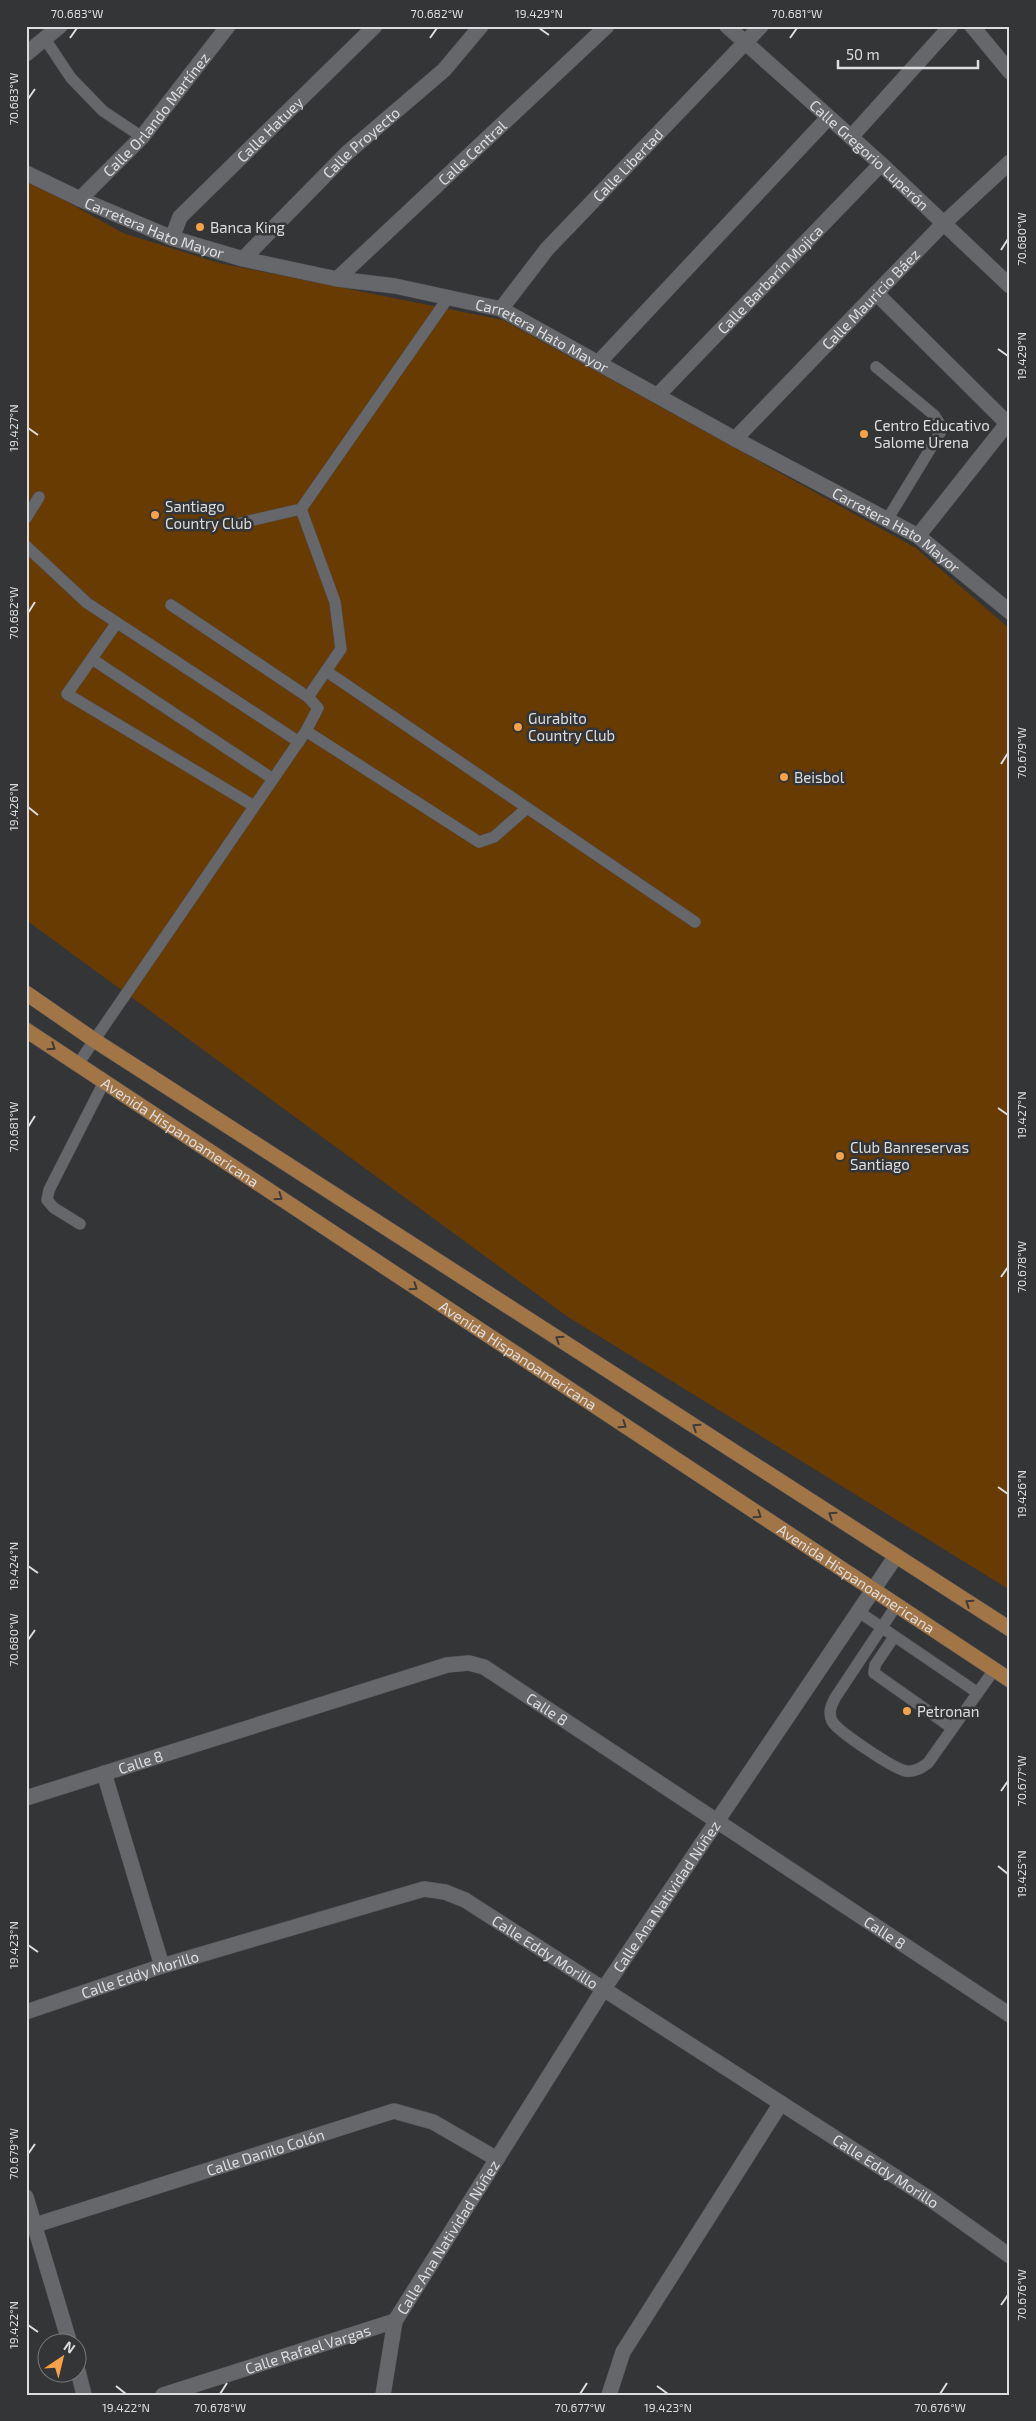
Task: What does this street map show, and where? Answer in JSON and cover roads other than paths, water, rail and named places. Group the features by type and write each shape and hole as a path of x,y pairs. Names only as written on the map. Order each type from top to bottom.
{"main road":[{"name":"Avenida Hispanoamericana","path":"26,993 94,1040 1010,1629"},
{"name":"Avenida Hispanoamericana","path":"26,1030 1010,1680"}],"street":[{"path":"26,54 60,26"},
{"name":"Calle Orlando Martínez","path":"80,199 142,137 228,26"},
{"name":"Calle Hatuey","path":"172,238 180,217 375,26"},
{"name":"Calle Proyecto","path":"243,259 347,153 444,70 481,26"},
{"name":"Calle Central","path":"337,279 607,26"},
{"name":"Calle Gregorio Luperón","path":"727,26 881,164 1010,286"},
{"name":"Calle Libertad","path":"501,309 547,249 761,26"},
{"path":"851,138 951,26"},
{"path":"972,26 1010,72"},
{"path":"599,362 828,118"},
{"name":"Calle Mauricio Báez","path":"735,439 943,224 1010,162"},
{"name":"Calle Barbarín Mojica","path":"658,396 881,164"},
{"name":"Carretera Hato Mayor","path":"26,173 80,199 172,238 243,259 337,279 395,286 501,309 735,439 918,536 1009,610"},
{"path":"876,293 1008,421 918,536"},
{"name":"Calle Ana Natividad Núñez","path":"383,2395 395,2321 603,1990 896,1556"},
{"name":"Calle 8","path":"26,1798 447,1665 469,1662 484,1667 1010,2015"},
{"path":"104,1773 162,1966"},
{"name":"Calle Eddy Morillo","path":"26,2012 162,1966 424,1889 445,1892 465,1900 781,2103 930,2199 1010,2256"},
{"path":"609,2395 623,2352 781,2103"},
{"name":"Calle Danilo Colón","path":"31,2226 394,2111 433,2122 498,2159"},
{"path":"26,2197 31,2226 67,2334"},
{"name":"Calle Rafael Vargas","path":"163,2395 395,2321"}],"lane":[{"path":"45,39 71,78 97,104 142,137"},
{"path":"236,524 301,509 448,298"},
{"path":"876,367 934,415 941,426 940,433 887,520"},
{"path":"26,518 39,497"},
{"path":"301,509 335,602 341,649 308,697"},
{"path":"26,546 87,604 299,742"},
{"path":"78,1064 299,742 318,708 308,697 171,605"},
{"path":"116,624 67,694 254,806"},
{"path":"92,659 273,779"},
{"path":"326,672 695,922"},
{"path":"306,731 479,842 494,837 527,808"},
{"path":"80,1224 54,1208 47,1200 49,1190 104,1082"},
{"path":"896,1606 835,1698 830,1715 833,1723 904,1771 919,1769 928,1763 994,1670"},
{"path":"859,1612 978,1693"},
{"path":"894,1636 873,1667 874,1673 952,1728"}],"place":[{"name":"Banca King","path":"200,227"},
{"name":"Centro Educativo Salome Urena","path":"864,434"},
{"name":"Santiago Country Club","path":"155,515"},
{"name":"Gurabito Country Club","path":"518,727"},
{"name":"Beisbol","path":"784,777"},
{"name":"Club Banreservas Santiago","path":"840,1156"},
{"name":"Petronan","path":"907,1711"}]}
